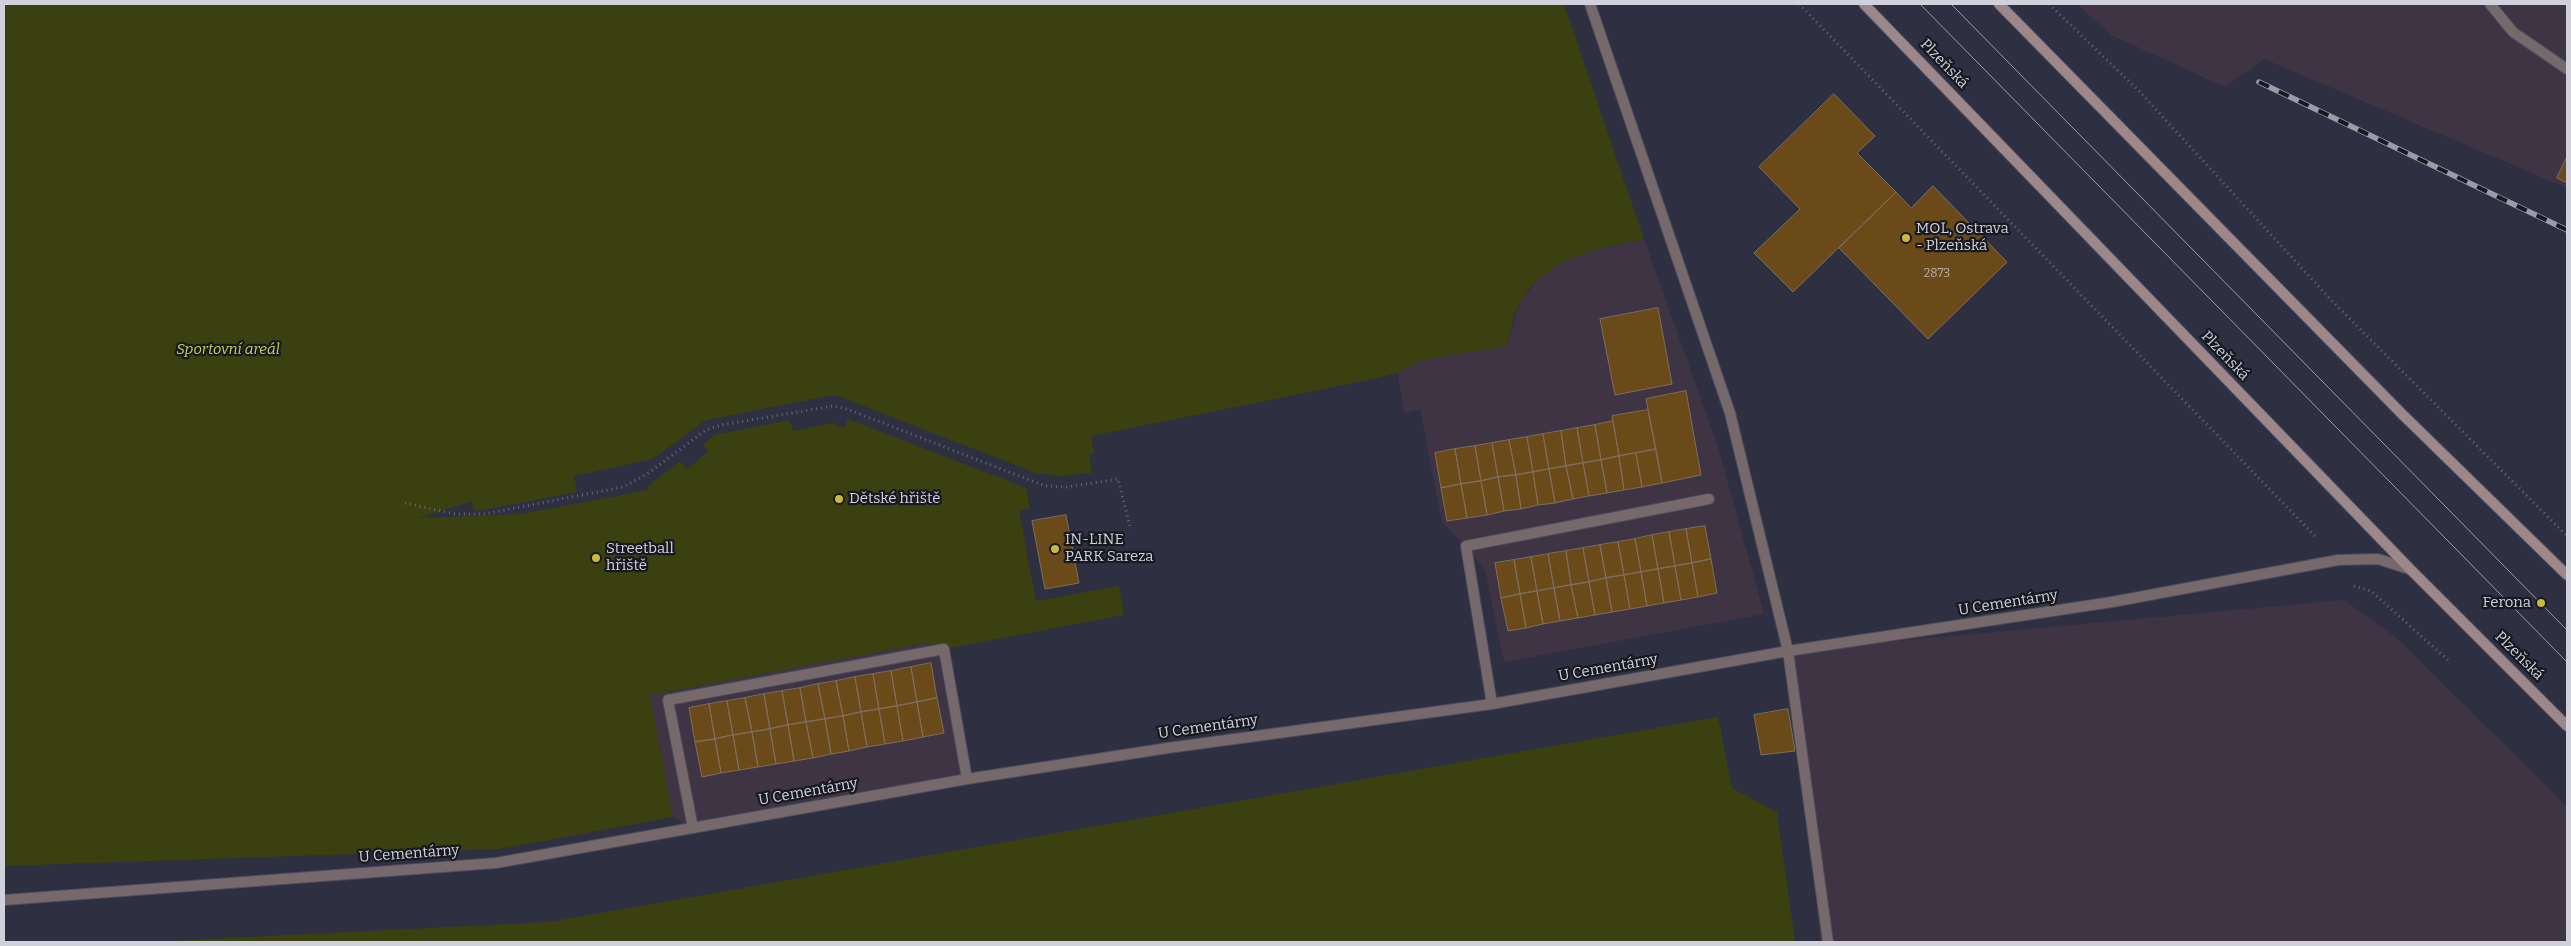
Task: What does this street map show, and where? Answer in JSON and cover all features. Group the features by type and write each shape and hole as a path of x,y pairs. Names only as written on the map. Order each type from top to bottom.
{"main road":[{"name":"Plzeňská","path":"1864,4 2411,570 2567,726"},
{"path":"1999,4 2396,408 2567,575"}],"street":[{"path":"1590,4 1730,414 1788,651 1828,942"},
{"path":"2490,4 2513,32 2567,69"},
{"path":"1492,704 1466,546 1709,499"},
{"name":"U Cementárny","path":"4,900 496,863 967,779 1168,748 1492,704 1788,651 2112,602 2338,560 2378,559 2411,570"},
{"path":"693,828 668,700 944,649 967,779"}],"path":[{"path":"1799,4 2338,560 2342,582 2371,591 2450,661"},
{"path":"2049,4 2138,90 2332,301 2567,536"},
{"path":"405,503 456,514 484,514 623,487 647,474 706,430 721,425 833,406 847,409 1045,486 1067,487 1118,479 1131,530"}],"shaded area":[{"path":"2077,4 2567,4 2567,188 2264,59 2225,87 2111,35"},
{"path":"1644,239 1718,447 1764,614 1504,662 1486,573 1466,546 1442,522 1420,409 1404,413 1398,373 1421,360 1507,346 1520,302 1544,272 1580,254"},
{"path":"2344,600 2396,637 2567,807 2567,942 1821,942 1788,651"},
{"path":"927,643 944,649 967,779 693,828 673,817 650,695"}],"green space":[{"name":"Sportovní areál","path":"4,4 1564,4 1644,239 1592,251 1575,257 1559,264 1545,274 1532,286 1518,306 1507,346 1421,360 1398,373 1364,381 1091,436 1094,453 1089,454 1092,473 1060,476 1036,473 835,395 706,420 653,459 574,476 577,492 478,511 472,509 473,501 418,518 521,514 648,490 648,486 680,461 687,469 708,452 703,444 714,435 790,420 793,431 833,423 845,428 848,419 1026,488 1030,508 1019,511 1036,601 1119,586 1124,615 944,649 927,643 650,695 673,817 500,849 4,866"},
{"path":"1718,717 1732,788 1777,812 1795,942 149,942 549,922"}],"building":[{"path":"1834,94 1875,136 1857,153 1896,192 1793,292 1754,253 1800,209 1759,167"},
{"path":"2567,157 2567,183 2557,178"},
{"path":"1933,186 2007,262 1928,339 1839,248 1896,192 1911,208"},
{"path":"1658,308 1672,384 1615,395 1600,319"},
{"path":"1686,391 1701,475 1662,483 1646,399"},
{"path":"1648,410 1656,449 1619,456 1612,416"},
{"path":"1613,421 1619,456 1601,460 1595,425"},
{"path":"1595,425 1601,460 1583,463 1577,428"},
{"path":"1577,428 1583,463 1566,466 1561,431"},
{"path":"1561,431 1566,466 1549,469 1543,434"},
{"path":"1543,434 1549,469 1533,472 1527,437"},
{"path":"1527,437 1533,472 1516,475 1509,440"},
{"path":"1509,440 1516,475 1498,477 1492,443"},
{"path":"1492,443 1498,477 1481,481 1475,446"},
{"path":"1475,446 1481,481 1461,484 1455,449"},
{"path":"1455,449 1461,484 1441,488 1435,453"},
{"path":"1656,449 1662,483 1642,487 1636,453"},
{"path":"1636,453 1642,487 1624,490 1619,456"},
{"path":"1619,456 1624,490 1607,493 1601,460"},
{"path":"1601,460 1607,493 1589,496 1583,463"},
{"path":"1583,463 1589,496 1573,499 1566,466"},
{"path":"1566,466 1573,499 1555,503 1549,469"},
{"path":"1549,469 1555,503 1538,505 1533,472"},
{"path":"1533,472 1538,505 1521,509 1516,475"},
{"path":"1516,475 1521,509 1504,511 1498,477"},
{"path":"1498,477 1504,511 1487,515 1481,481"},
{"path":"1481,481 1487,515 1467,518 1461,484"},
{"path":"1461,484 1467,518 1447,521 1441,488"},
{"name":"IN-LINE PARK Sareza","path":"1066,515 1079,583 1045,589 1032,521"},
{"path":"1705,526 1711,559 1692,563 1686,529"},
{"path":"1686,529 1692,563 1675,566 1669,532"},
{"path":"1669,532 1675,566 1658,569 1652,535"},
{"path":"1652,535 1658,569 1641,572 1635,539"},
{"path":"1635,539 1641,572 1624,575 1618,542"},
{"path":"1618,542 1624,575 1606,578 1600,545"},
{"path":"1600,545 1606,578 1589,582 1583,548"},
{"path":"1583,548 1589,582 1571,585 1566,551"},
{"path":"1566,551 1571,585 1554,588 1548,554"},
{"path":"1548,554 1554,588 1537,591 1531,557"},
{"path":"1531,557 1537,591 1520,594 1514,560"},
{"path":"1711,559 1717,593 1698,597 1692,563"},
{"path":"1514,560 1520,594 1501,598 1495,563"},
{"path":"1692,563 1698,597 1681,600 1675,566"},
{"path":"1675,566 1681,600 1664,603 1658,569"},
{"path":"1658,569 1664,603 1647,606 1641,572"},
{"path":"1641,572 1647,606 1630,609 1624,575"},
{"path":"1624,575 1630,609 1612,612 1606,578"},
{"path":"1606,578 1612,612 1595,615 1589,582"},
{"path":"1589,582 1595,615 1578,618 1571,585"},
{"path":"1571,585 1578,618 1560,621 1554,588"},
{"path":"1554,588 1560,621 1543,624 1537,591"},
{"path":"1537,591 1543,624 1526,628 1520,594"},
{"path":"1520,594 1526,628 1508,631 1501,598"},
{"path":"931,663 937,698 917,702 911,667"},
{"path":"911,667 917,702 897,706 891,671"},
{"path":"891,671 897,706 879,709 873,674"},
{"path":"873,674 879,709 861,712 855,677"},
{"path":"855,677 861,712 843,716 836,681"},
{"path":"836,681 843,716 825,719 818,684"},
{"path":"818,684 825,719 806,722 800,688"},
{"path":"800,688 806,722 788,725 782,691"},
{"path":"782,691 788,725 770,729 764,694"},
{"path":"764,694 770,729 752,732 745,698"},
{"path":"745,698 752,732 733,735 727,701"},
{"path":"937,698 944,733 923,737 917,702"},
{"path":"727,701 733,735 715,739 709,704"},
{"path":"917,702 923,737 903,741 897,706"},
{"path":"709,704 715,739 695,742 689,708"},
{"path":"897,706 903,741 885,744 879,709"},
{"path":"879,709 885,744 867,747 861,712"},
{"path":"1788,709 1795,751 1761,755 1754,715"},
{"path":"861,712 867,747 849,751 843,716"},
{"path":"843,716 849,751 831,754 825,719"},
{"path":"825,719 831,754 813,758 806,722"},
{"path":"806,722 813,758 794,761 788,725"},
{"path":"788,725 794,761 776,764 770,729"},
{"path":"770,729 776,764 758,767 752,732"},
{"path":"752,732 758,767 739,770 733,735"},
{"path":"733,735 739,770 721,773 715,739"},
{"path":"715,739 721,773 702,777 695,742"}],"tram line":[{"path":"1920,4 2567,662"},
{"path":"1951,4 2567,630"}],"railway":[{"path":"2259,82 2567,230"}],"place":[{"name":"MOL, Ostrava - Plzeňská","path":"1906,238"},
{"name":"Dětské hřiště","path":"839,499"},
{"name":"IN-LINE PARK Sareza","path":"1055,549"},
{"name":"Streetball hřiště","path":"596,558"},
{"name":"Ferona","path":"2541,603"}]}
